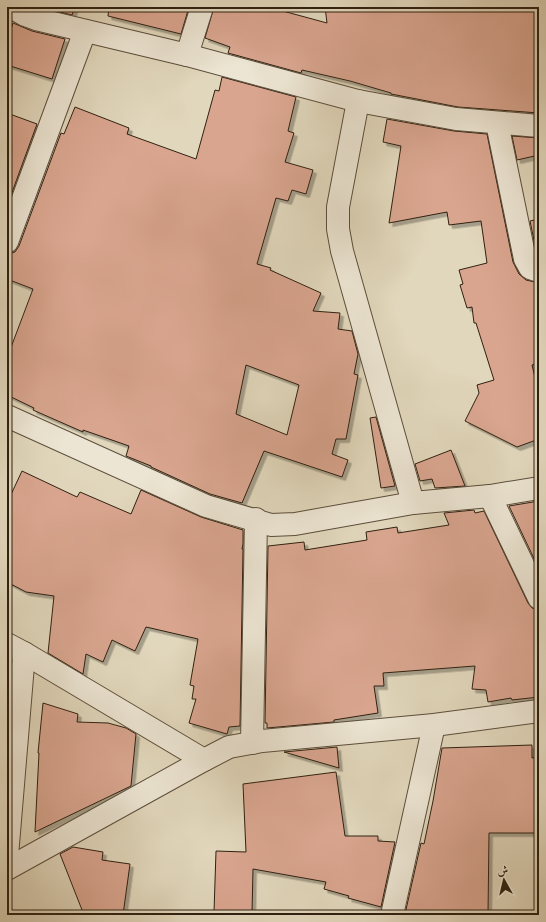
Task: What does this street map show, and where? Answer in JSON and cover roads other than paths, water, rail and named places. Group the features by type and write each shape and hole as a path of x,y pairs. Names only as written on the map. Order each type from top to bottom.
{"street":[{"path":"11,7 25,15 187,55 358,101 456,119 539,126"},
{"path":"187,55 202,7"},
{"path":"7,242 85,31"},
{"path":"358,101 338,207 338,229 342,251 413,503"},
{"path":"497,123 525,259 530,268 539,271"},
{"path":"7,416 206,506 271,525 295,524 413,503 490,496 539,488"},
{"path":"490,496 539,598"},
{"path":"252,743 256,520"},
{"path":"7,856 16,649 204,760"},
{"path":"7,869 230,747 252,743 434,725 539,711"},
{"path":"392,915 434,725"}]}
